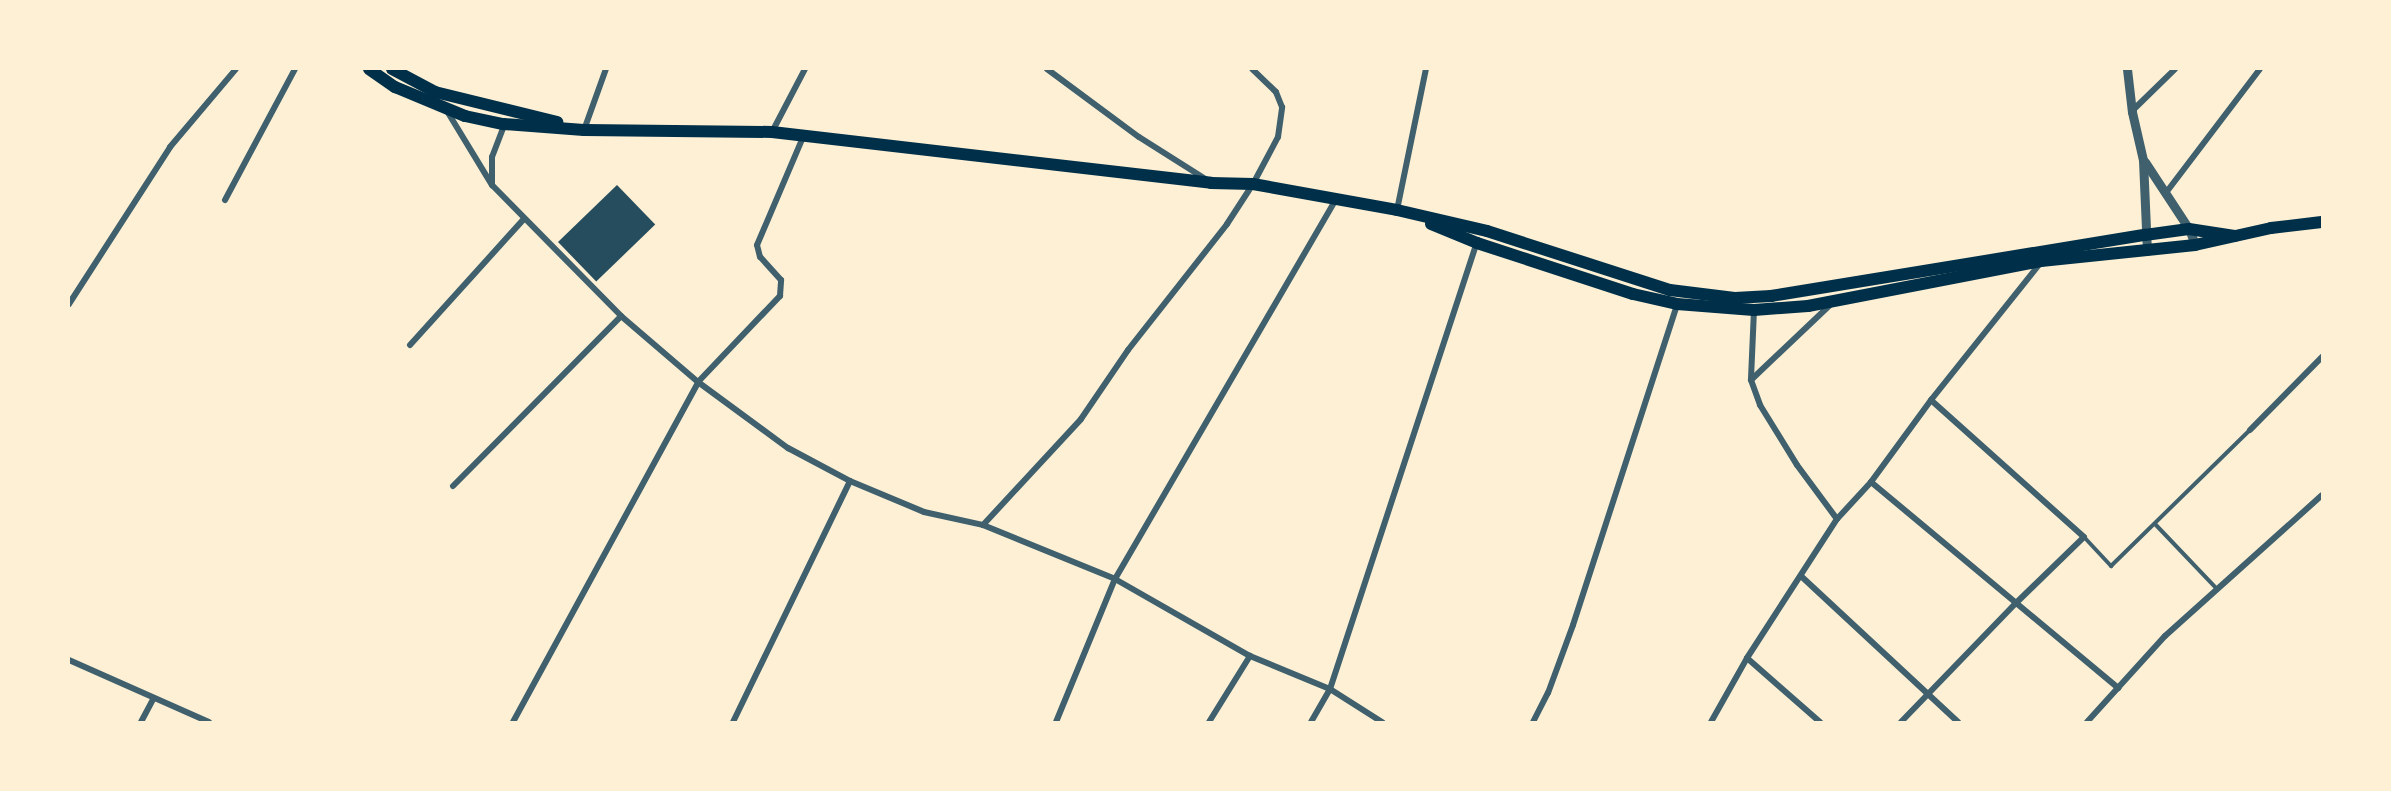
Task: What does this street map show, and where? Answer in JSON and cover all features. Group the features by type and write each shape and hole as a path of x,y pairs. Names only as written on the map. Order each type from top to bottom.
{"main road":[{"path":"369,69 395,87 465,116 504,124 584,130 772,132 1212,183 1253,184 1397,210 1487,231 1670,290 1735,298 1771,296 2188,229 2234,236"},
{"path":"392,69 435,92 509,109 584,130"},
{"path":"1397,210 1477,243 1633,294 1677,304 1754,310 1834,301 2041,261 2195,245 2234,236 2322,222"}],"street":[{"path":"69,304 170,147 236,69"},
{"path":"225,200 295,69"},
{"path":"584,130 606,69"},
{"path":"772,132 805,69"},
{"path":"1047,69 1139,137 1212,183"},
{"path":"982,525 1081,419 1128,350 1227,224 1253,184 1278,137 1282,107 1276,92 1252,69"},
{"path":"1397,210 1426,69"},
{"path":"2127,69 2132,112 2144,160 2147,251"},
{"path":"2132,112 2175,69"},
{"path":"2165,194 2260,69"},
{"path":"435,92 492,185 524,219 621,316 698,382 788,448 850,481 924,512 982,525 1115,579 1250,656 1330,689 1382,722"},
{"path":"492,185 492,157 509,109"},
{"path":"513,722 698,382 780,296 781,280 760,257 757,244 803,137"},
{"path":"2144,160 2188,229 2195,245"},
{"path":"1056,722 1115,579 1336,199"},
{"path":"410,345 524,219"},
{"path":"1311,722 1330,689 1477,243"},
{"path":"1711,722 1747,658 1802,577 1837,519 1871,482 1931,400 2041,261"},
{"path":"1751,380 1834,301"},
{"path":"1533,722 1548,693 1573,625 1677,304"},
{"path":"1754,310 1751,380 1770,425 1837,519"},
{"path":"453,486 621,316"},
{"path":"2250,430 2322,357"},
{"path":"1901,722 2015,604 2084,537 1931,400"},
{"path":"733,722 850,481"},
{"path":"1871,482 2118,688"},
{"path":"2087,722 2165,636 2322,495"},
{"path":"1802,577 1958,722"},
{"path":"1209,722 1250,656"},
{"path":"1747,658 1820,722"},
{"path":"69,660 209,722"},
{"path":"141,722 154,698"}],"lane":[{"path":"2084,537 2111,566 2250,430"},
{"path":"2155,524 2216,588"}],"building":[{"path":"617,185 655,225 596,282 558,242"}]}
